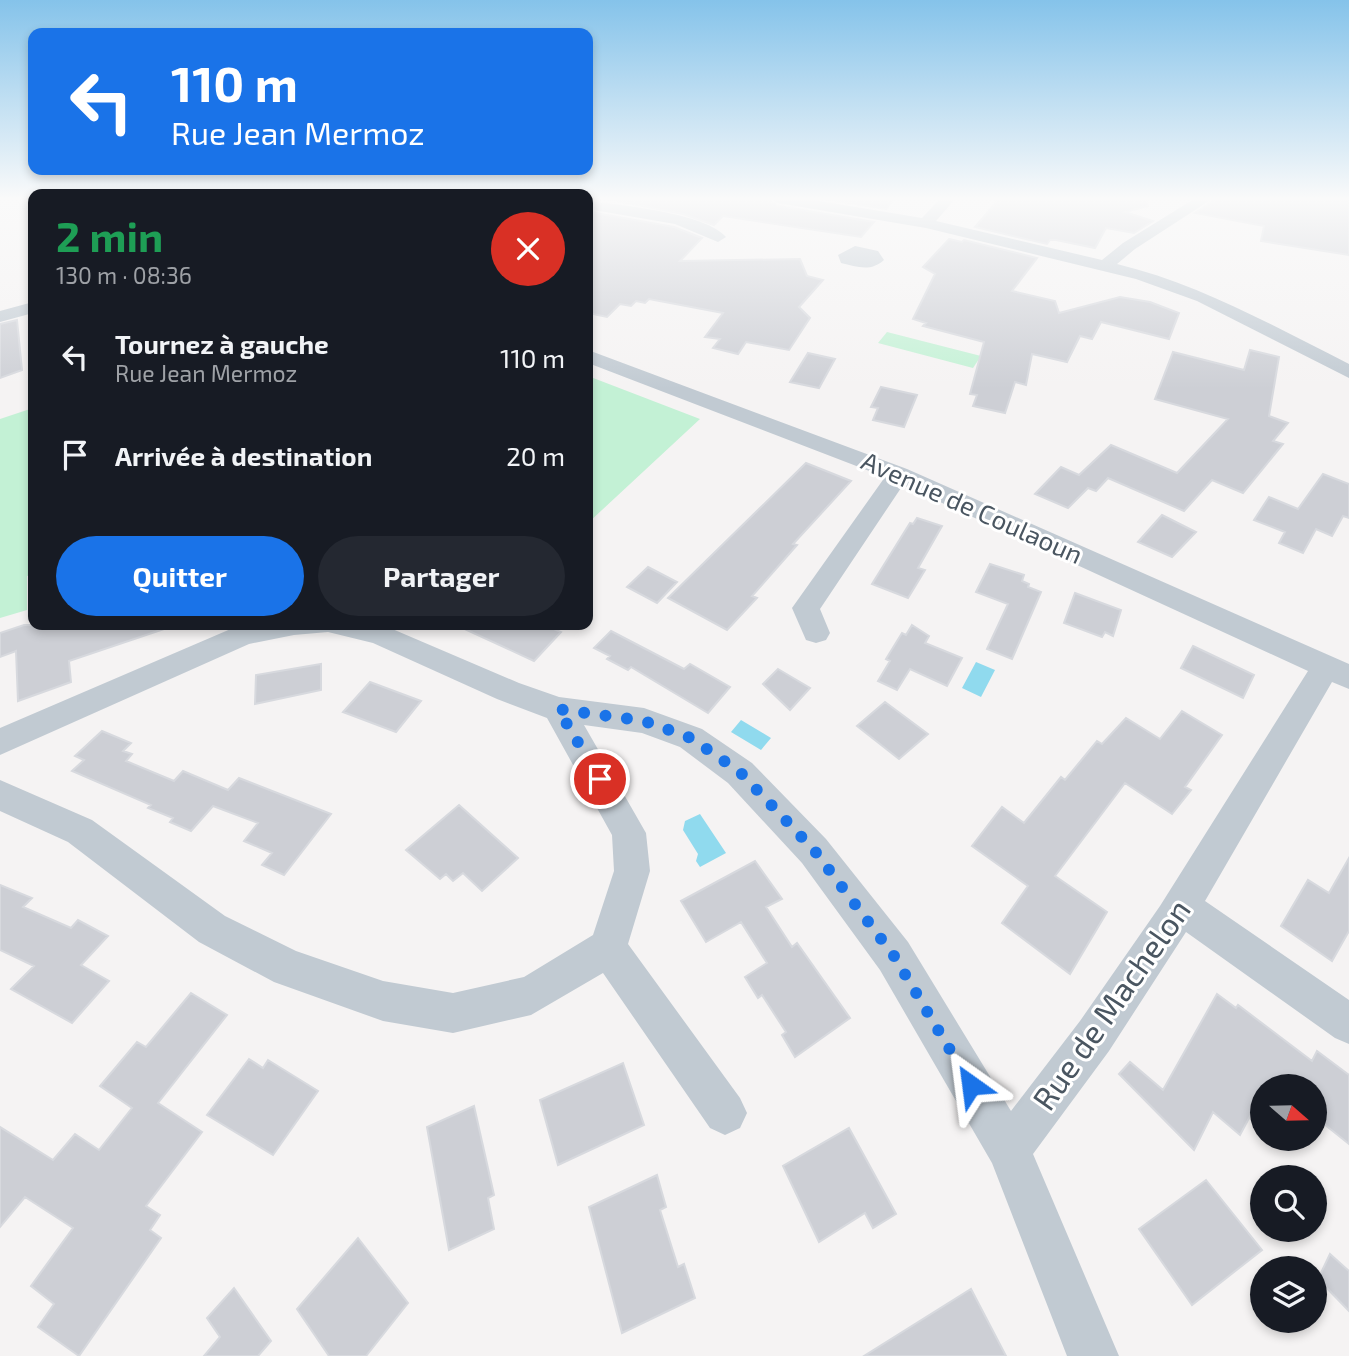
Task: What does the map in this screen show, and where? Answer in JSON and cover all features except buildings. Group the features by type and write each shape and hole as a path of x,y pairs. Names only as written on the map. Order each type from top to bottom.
{"street":[{"path":"1094,262 1203,297"},
{"path":"1106,265 1109,262"},
{"path":"1146,262 1203,297 1349,372"},
{"path":"0,317 28,309"},
{"name":"Avenue de Coulaoun","path":"593,358 899,474 1337,672"},
{"path":"816,633 806,608 899,474"},
{"path":"0,742 243,635 268,630"},
{"path":"360,630 379,634 508,691 558,709 644,721 691,738 740,772 814,850 894,956 1009,1149 1093,1356"},
{"name":"Rue de Machelon","path":"1009,1149 1059,1087 1182,907 1321,676 1337,672"},
{"path":"0,795 80,831 212,929 288,968 383,1002 453,1013 531,995 608,948 632,871 629,833 558,709"},
{"path":"1182,907 1349,1024"},
{"path":"608,948 725,1113"}],"green space":[{"path":"887,332 981,356 973,368 878,343"},
{"path":"593,378 700,419 593,518"},
{"path":"28,410 27,610 0,618 0,419"}],"water":[{"path":"976,662 995,670 981,697 962,688"},
{"path":"741,720 771,738 761,750 731,732"},
{"path":"700,814 726,853 700,867 696,861 698,854 683,830 685,821"}],"route":[{"path":"600,779 558,709 644,721 691,738 740,772 814,850 894,956 971,1085"}]}
